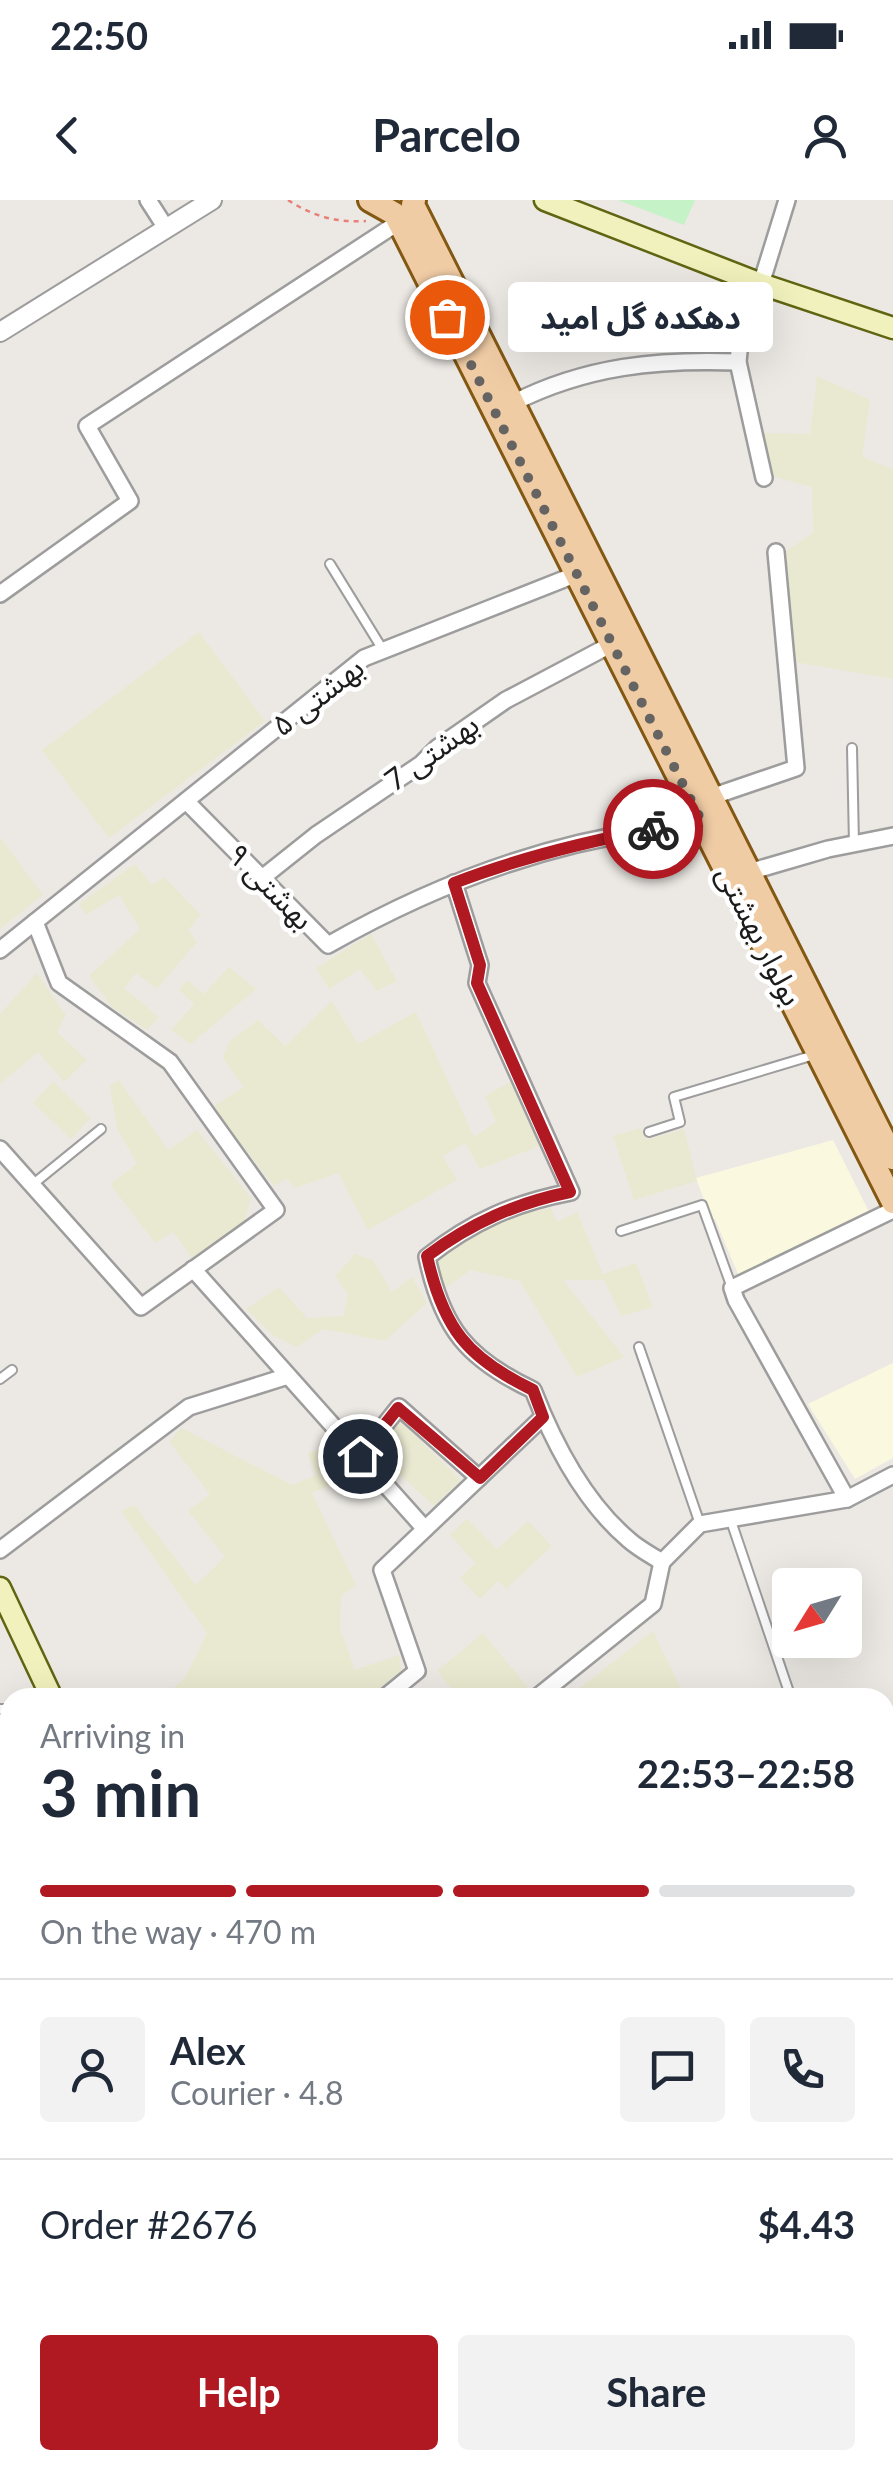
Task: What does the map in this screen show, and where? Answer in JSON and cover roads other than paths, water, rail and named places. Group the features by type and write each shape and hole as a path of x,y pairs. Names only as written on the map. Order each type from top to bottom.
{"main road":[{"path":"370,200 403,212"},
{"path":"545,200 754,281 893,328"},
{"name":"بولوار بهشتی","path":"893,1158 413,206 403,212 577,574 893,1202"},
{"path":"0,1588 47,1688"}],"street":[{"path":"148,200 166,228"},
{"path":"0,332 212,200"},
{"path":"764,478 738,362 754,281 787,200"},
{"path":"0,594 130,500 87,426 403,212"},
{"path":"513,404 588,374 634,365 682,360 738,362"},
{"path":"711,796 796,768 776,552"},
{"name":"بهشتی ۵","path":"0,950 364,658 577,574"},
{"name":"بهشتی 7","path":"262,878 506,700 612,644"},
{"name":"بهشتی ۹","path":"186,801 328,945 370,921 508,863 580,843 653,829 704,826"},
{"path":"749,872 828,849 893,836"},
{"path":"454,883 480,965 477,983 570,1192 539,1198 480,1221 452,1237 427,1256 435,1292 450,1324 472,1352 500,1374 533,1390 560,1451 604,1513 630,1541 662,1562"},
{"path":"0,1149 141,1307 276,1210 170,1062 59,983 35,922"},
{"path":"847,1500 732,1288 893,1210"},
{"path":"193,1269 425,1530"},
{"path":"0,1550 190,1407 288,1376"},
{"path":"360,1456 398,1408 480,1478"},
{"path":"396,1688 417,1670 382,1570 543,1417"},
{"path":"548,1688 653,1604 662,1562 700,1524 847,1500 893,1474"}],"lane":[{"path":"330,564 384,650"},
{"path":"852,748 854,844"},
{"path":"649,1132 680,1122 674,1097 818,1054"},
{"path":"32,1185 101,1129"},
{"path":"621,1231 702,1205 732,1288"},
{"path":"640,1348 700,1524"},
{"path":"0,1379 12,1370"},
{"path":"730,1518 787,1688"}],"place":[{"name":"دهکده گل امید","path":"447,317"}]}
